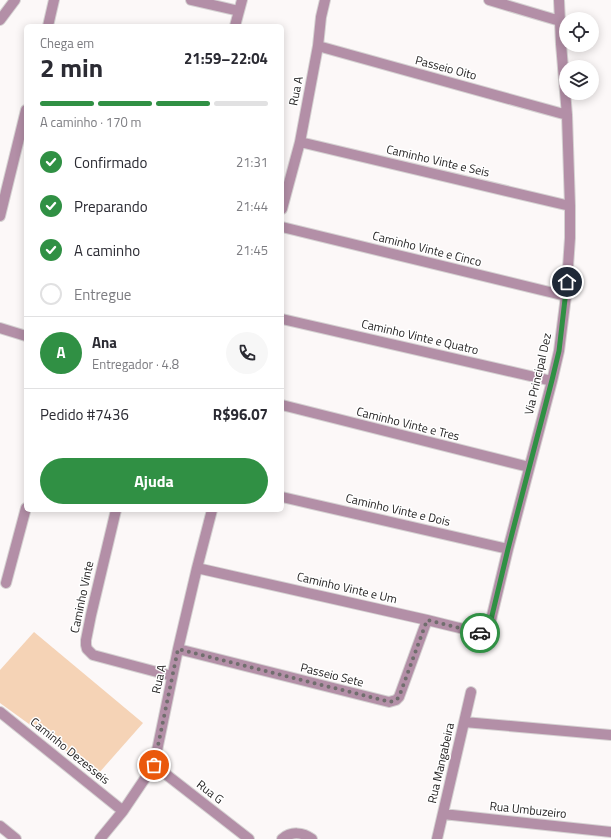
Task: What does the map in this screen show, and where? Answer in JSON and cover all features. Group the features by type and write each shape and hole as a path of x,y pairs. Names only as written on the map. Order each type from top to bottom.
{"street":[{"path":"0,20 15,0"},
{"path":"48,24 54,0"},
{"path":"191,0 239,11"},
{"path":"236,24 242,0"},
{"name":"Rua A","path":"284,202 300,142 325,0"},
{"path":"489,0 559,21"},
{"name":"Via Principal Dez","path":"559,0 560,12"},
{"name":"Passeio Oito","path":"318,46 567,115"},
{"name":"Via Principal Dez","path":"489,628 559,351 566,296 570,238 570,206 567,115 562,52"},
{"path":"0,216 24,118"},
{"name":"Caminho Vinte e Seis","path":"300,142 570,206"},
{"name":"Caminho Vinte e Cinco","path":"284,228 566,296"},
{"name":"Caminho Vinte e Quatro","path":"284,319 552,380"},
{"path":"0,328 24,335"},
{"name":"Caminho Vinte e Tres","path":"284,406 529,467"},
{"name":"Caminho Vinte e Dois","path":"284,496 508,549"},
{"path":"6,583 25,512"},
{"name":"Caminho Vinte","path":"116,512 91,615 86,645 89,652 93,655 172,676"},
{"name":"Rua A","path":"100,839 123,811 154,765 178,649 211,512"},
{"name":"Caminho Vinte e Um","path":"197,568 482,633 486,632 489,628"},
{"name":"Passeio Sete","path":"178,649 386,702 392,702 396,700 401,693 427,620"},
{"name":"Rua Mangabeira","path":"437,839 471,692"},
{"name":"Caminho Dezesseis","path":"0,712 123,811"},
{"path":"464,722 611,735"},
{"name":"Rua G","path":"154,765 249,839"},
{"name":"Rua Umbuzeiro","path":"443,814 611,832"},
{"path":"0,826 16,839"},
{"path":"282,839 285,836 298,833 312,839"}],"shaded area":[{"path":"34,632 143,723 98,774 0,703 0,670"}],"way so far":[{"path":"154,765 178,649 386,702 392,702 399,697 427,620 480,633"}],"route":[{"path":"480,633 486,632 489,628 511,536 552,380 559,351 567,282"}]}
